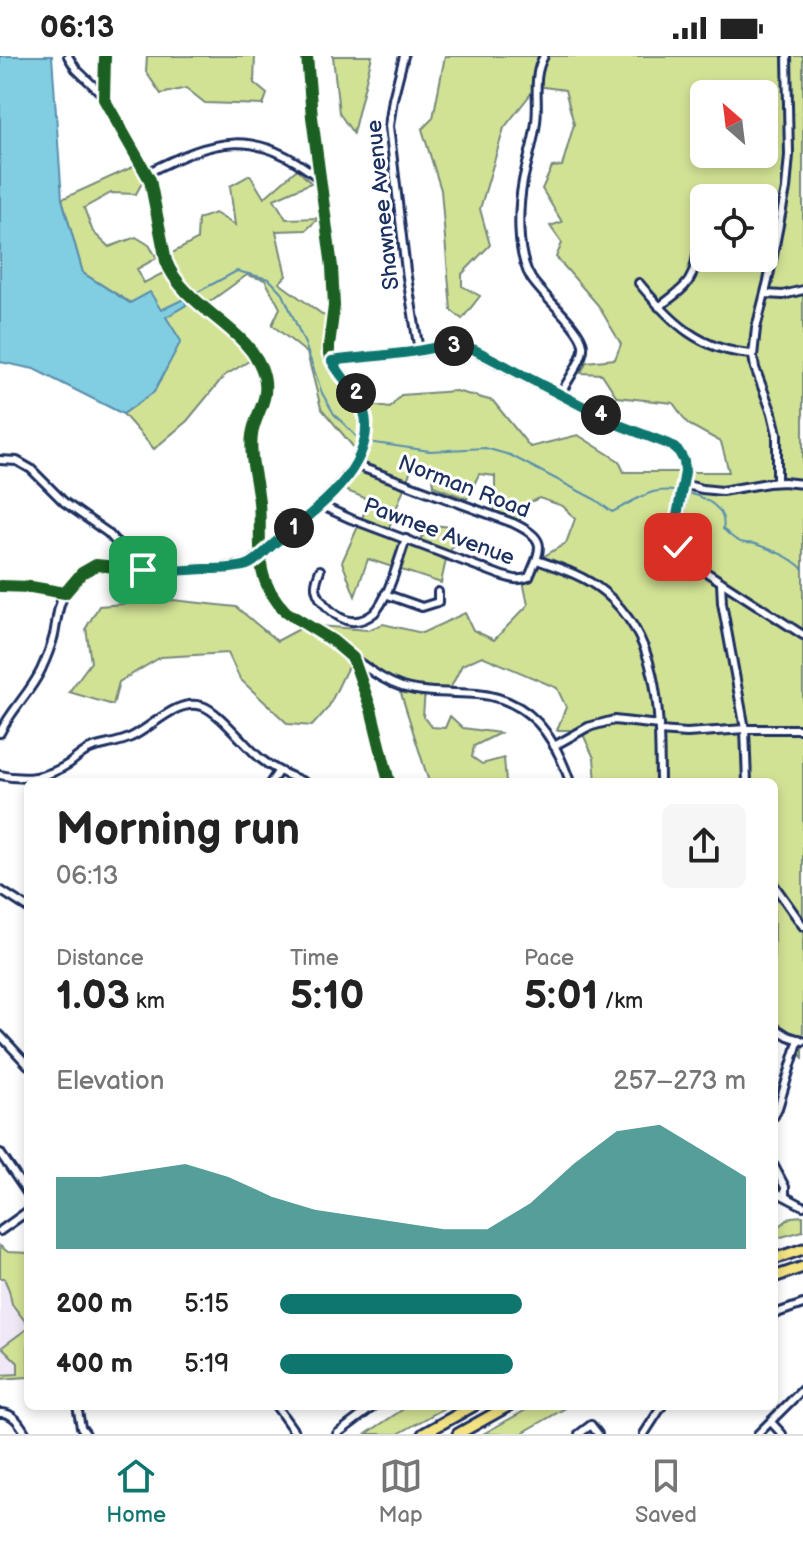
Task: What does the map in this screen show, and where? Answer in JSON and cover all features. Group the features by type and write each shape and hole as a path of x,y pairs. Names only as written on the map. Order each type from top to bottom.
{"highway":[{"path":"778,1258 803,1249"},
{"path":"778,1276 803,1267"},
{"path":"423,1434 466,1410"},
{"path":"458,1434 501,1410"}],"street":[{"path":"68,56 76,69 103,95"},
{"path":"105,56 103,95 109,111 147,173 170,271 182,288 244,344 264,377 264,403 251,439 259,502 262,572 280,606 333,641 381,679 402,687 506,700 524,709 532,715 554,746 568,778"},
{"path":"0,733 35,682 53,637 60,600 82,573 96,565 157,571 248,565 320,505 355,465 366,432 366,422 359,397 332,361 329,346 334,306 332,267 307,56"},
{"name":"Shawnee Avenue","path":"404,56 389,126 419,351"},
{"path":"544,56 537,76 536,121 522,185 520,234 522,254 531,279 570,323 584,347 561,394"},
{"path":"777,482 777,434 753,354 786,189 789,155 787,56"},
{"path":"147,173 178,157 211,146 244,142 284,155 321,179"},
{"path":"659,307 688,283 694,272"},
{"path":"639,283 678,326 694,337 714,347 753,354"},
{"path":"765,294 783,295 803,290"},
{"path":"332,361 465,346 619,425 671,445 684,461 685,472 676,534 678,547 689,561 803,635"},
{"path":"0,460 17,461 31,469 64,502 108,533 131,568"},
{"name":"Norman Road","path":"355,465 531,532 539,546 537,560"},
{"path":"683,486 722,491 777,482 803,484"},
{"name":"Pawnee Avenue","path":"320,505 516,580 529,577 537,560"},
{"path":"320,570 315,586 318,595 336,615 349,622 368,618 379,608 406,539"},
{"path":"537,560 580,577 602,591 626,616 641,642 653,675 659,728 660,778"},
{"path":"721,582 745,729 747,778"},
{"path":"0,586 65,593"},
{"path":"385,594 422,607 438,602 438,592"},
{"path":"353,658 371,709 388,778"},
{"path":"0,775 35,778 49,774 91,749 131,738 168,714 188,705 199,705 211,710 243,744 278,772 294,778"},
{"path":"554,746 588,727 614,720 687,733 803,729"},
{"path":"274,778 278,772"},
{"path":"0,890 24,905"},
{"path":"778,891 803,926"},
{"path":"778,1030 801,1040 778,1108"},
{"path":"0,1035 24,1060"},
{"path":"0,1153 24,1188"},
{"path":"778,1174 785,1187 785,1196"},
{"path":"778,1193 803,1206"},
{"path":"0,1231 24,1214"},
{"path":"778,1313 803,1304"},
{"path":"758,1434 803,1389"},
{"path":"79,1410 81,1427 86,1434"},
{"path":"279,1410 296,1434"},
{"path":"337,1434 369,1410"},
{"path":"644,1434 659,1410"},
{"path":"0,1413 11,1416 26,1434"},
{"path":"771,1422 782,1434"},
{"path":"579,1434 591,1425 598,1434"}],"shaded area":[{"path":"0,1278 4,1278 12,1304 24,1320 24,1331 2,1347 18,1363 18,1374 0,1375"}],"green space":[{"path":"147,56 255,56 254,83 267,94 263,105 205,103 186,88 161,94 146,72"},
{"path":"333,56 372,56 353,133 339,113"},
{"path":"445,56 803,56 803,1058 778,1027 778,778 596,778 594,758 581,730 557,730 566,707 557,688 482,656 462,665 449,691 425,689 423,717 432,727 445,728 450,716 463,728 500,733 474,746 472,757 482,764 504,758 506,778 428,778 399,687 353,656 328,708 312,726 288,724 240,679 228,653 161,657 119,682 113,705 69,692 91,662 86,628 99,606 173,600 236,607 277,641 307,625 368,630 383,624 422,633 465,613 473,630 494,640 528,605 523,581 536,561 566,543 575,519 563,506 539,498 526,504 518,526 495,517 495,476 479,474 467,499 434,486 432,469 414,462 388,530 416,544 432,525 452,527 459,537 447,555 441,583 368,559 355,596 342,562 370,500 337,487 355,449 321,408 307,353 272,325 280,308 265,280 247,275 208,303 259,355 224,376 187,421 154,449 123,414 154,392 166,317 186,305 184,300 161,311 131,303 83,273 62,199 139,164 145,177 136,194 111,193 84,208 93,232 109,247 136,237 149,245 157,258 137,269 144,283 175,267 172,253 197,240 198,219 215,213 235,225 230,186 250,175 264,198 297,169 311,183 274,199 286,219 319,218 306,230 276,231 286,276 279,283 326,317 322,353 349,402 390,408 401,395 456,391 493,401 530,447 578,435 619,461 624,472 729,472 721,442 688,424 673,403 617,397 602,374 581,373 586,362 615,359 621,344 598,305 556,257 562,243 550,226 562,222 542,189 552,167 562,166 574,124 565,90 537,86 504,128 480,209 490,245 462,274 462,286 480,296 462,319 451,310 441,190 422,129 433,118"},
{"path":"803,1216 803,1231 778,1238 778,1228 791,1217"},
{"path":"0,1246 8,1252 24,1253 24,1320 12,1304 4,1278 0,1278"},
{"path":"24,1331 24,1377 0,1379 0,1375 18,1374 18,1363 2,1347"},
{"path":"402,1410 441,1410 398,1434 366,1434"},
{"path":"526,1410 562,1410 524,1434 483,1434"}],"water":[{"path":"0,56 52,56 62,199 83,273 130,303 150,292 161,310 184,299 186,305 166,317 181,341 154,392 123,414 34,369 0,362"}],"waterway":[{"path":"194,294 237,271 269,279 283,294 322,393 334,414 358,438"},
{"path":"368,442 430,451 485,448 510,455 596,500 612,512 653,492 687,493 710,502 718,509 723,518 723,529 736,540 776,552 803,569"}],"cycle path":[{"path":"105,56 104,99 150,180 166,261 187,292 246,345 257,359 264,376 264,400 251,443 265,581 286,612 333,641 353,658 371,709 388,778"},
{"path":"0,586 65,593 82,573 96,565 157,571 248,565 310,515 355,465 364,443 366,422 359,397 329,354 334,306 332,267 307,56"}],"route":[{"path":"143,570 174,571 248,565 310,515 346,478 364,443 366,422 359,397 332,361 456,345 473,349 619,425 671,445 679,452 685,472 677,516 678,547"}]}
